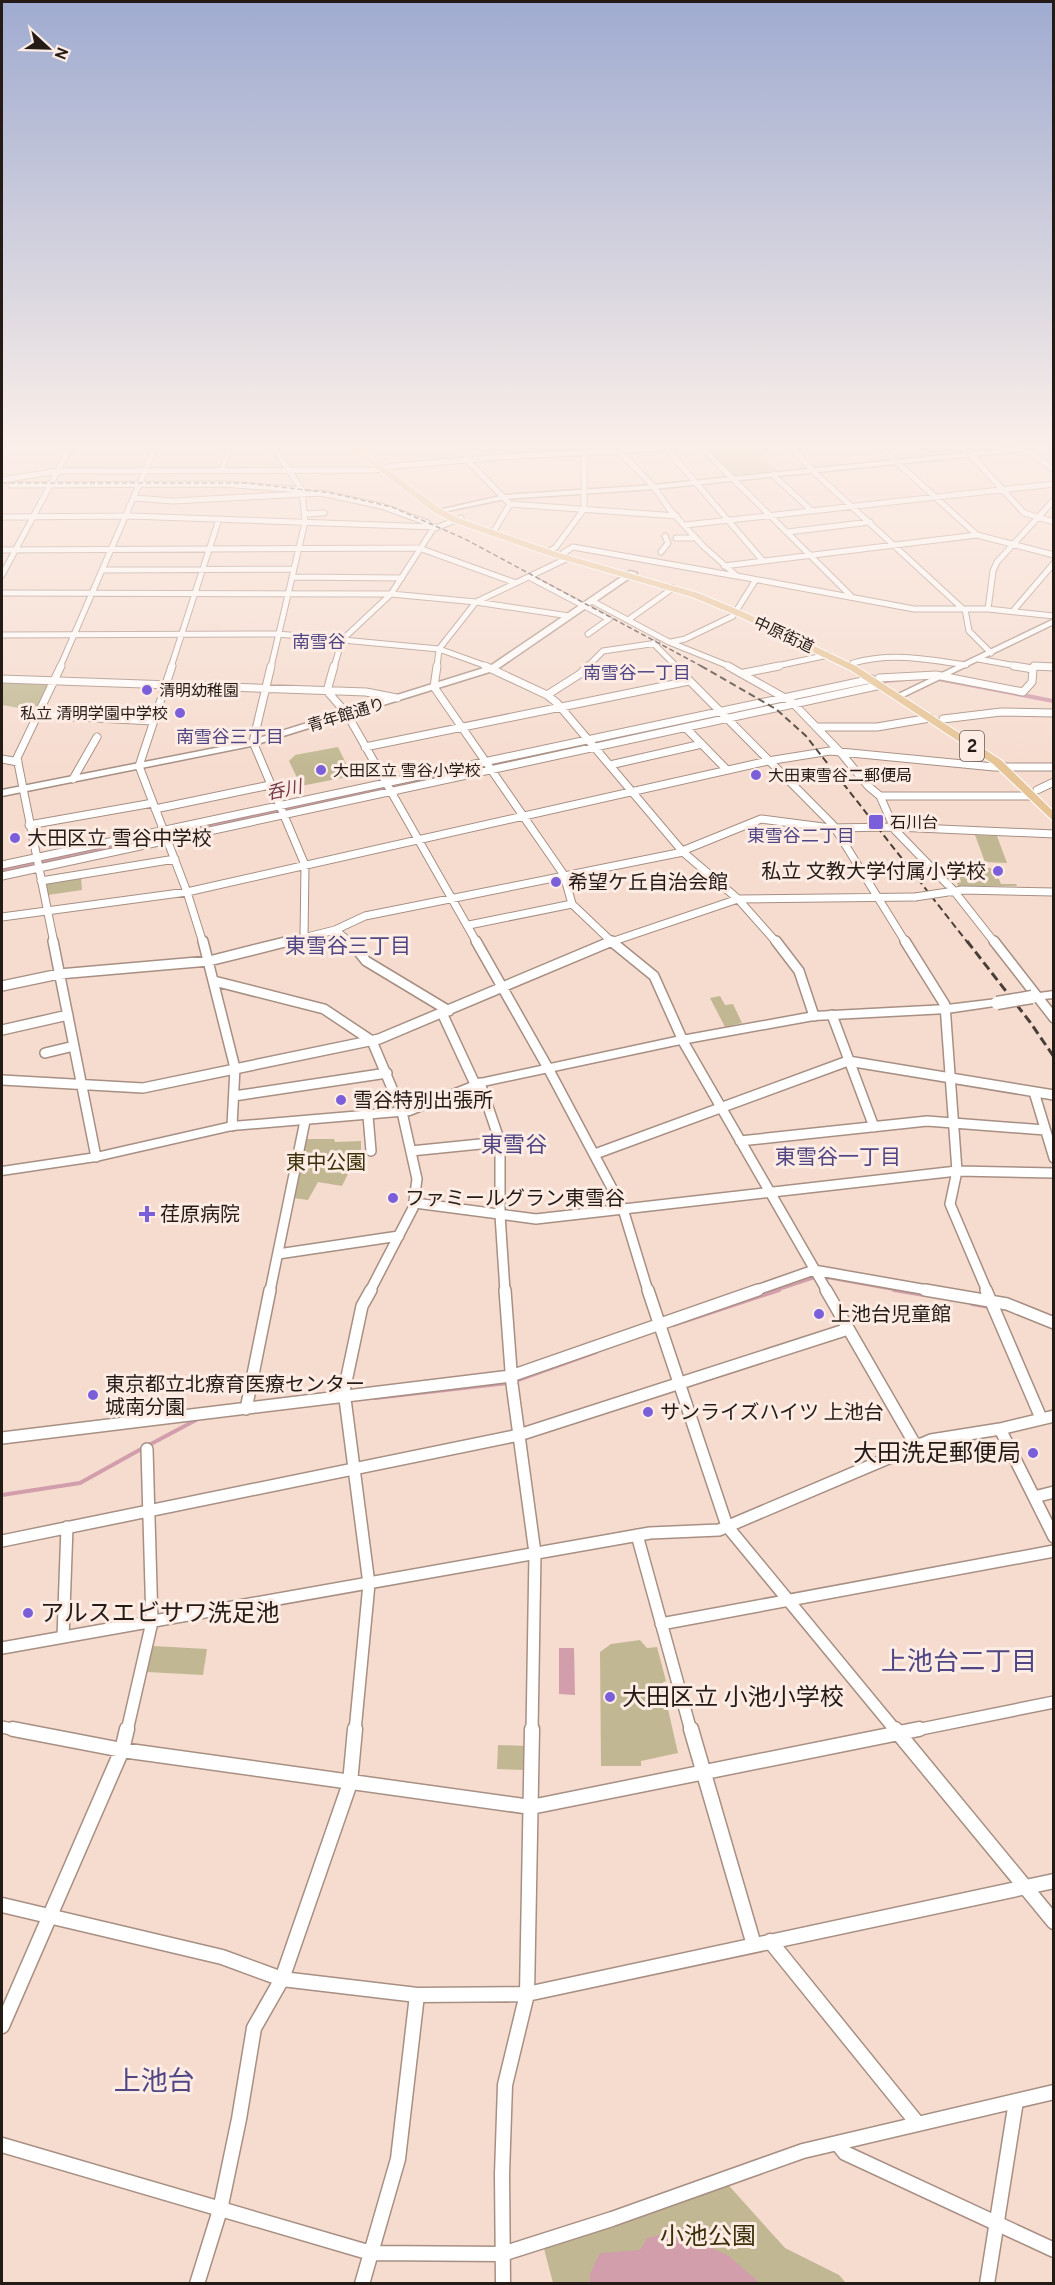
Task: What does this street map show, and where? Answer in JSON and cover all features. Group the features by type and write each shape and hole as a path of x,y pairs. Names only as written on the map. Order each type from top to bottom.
{"main road":[{"name":"中原街道","path":"562,555 687,588 853,663 1014,767 1053,819"},
{"name":"中原街道","path":"631,574 737,610 880,681"},
{"name":"中原街道","path":"901,695 930,718 1003,767 1053,809"}],"street":[{"path":"2,575 13,555"},
{"path":"96,1157 29,825 18,758 110,555"},
{"path":"208,555 139,766 187,892 209,961 236,1068 232,1126"},
{"path":"298,555 253,742 305,865 304,937"},
{"path":"327,691 342,640 391,594 415,555"},
{"path":"437,555 516,583"},
{"path":"616,555 914,609 988,609 1053,616"},
{"path":"713,555 737,576"},
{"path":"757,555 763,561"},
{"path":"724,566 823,555"},
{"path":"904,555 964,609 969,631 991,653"},
{"path":"988,609 993,571 1004,555"},
{"path":"566,556 529,577 476,602 439,649 434,687 564,875 572,904 654,976 683,1040 916,1446"},
{"path":"812,556 851,596"},
{"path":"1012,611 1053,562"},
{"path":"103,570 294,569"},
{"name":"青年館通り","path":"2,793 253,742 493,668 631,574"},
{"path":"292,577 402,578"},
{"path":"529,577 609,620 588,634"},
{"path":"547,695 580,674 603,651 685,639 733,616 754,581"},
{"path":"628,620 673,588"},
{"path":"2,593 391,594 476,602 570,616"},
{"path":"592,601 669,642 709,657 744,674 789,701 817,727 868,786 880,796 896,827 895,830 951,892 1053,1018"},
{"path":"901,695 991,653 1053,616"},
{"path":"2,635 278,634 439,649 493,668 547,695 561,707 683,851 738,899 773,937 799,971 814,1016"},
{"path":"653,643 835,828 947,1009 957,1171 950,1203 1041,1419"},
{"path":"853,663 872,657 897,655 966,664"},
{"path":"744,674 828,656"},
{"path":"978,659 1033,669 1034,666 1053,667"},
{"path":"2,865 38,862 918,674 942,676 1023,692 1032,682 1033,669"},
{"path":"2,679 366,692 397,698"},
{"path":"365,747 689,681"},
{"path":"327,691 347,714 451,898 469,925 623,1209 658,1324 727,1526 1053,1922"},
{"path":"943,719 1001,712 1053,713"},
{"path":"39,715 153,721"},
{"path":"592,743 686,728 723,715"},
{"path":"817,727 877,727 930,718"},
{"path":"686,728 728,770"},
{"path":"73,779 97,737"},
{"path":"610,765 702,744"},
{"path":"2,917 187,892 768,760 821,752 1003,767 1053,767"},
{"path":"2,759 18,762"},
{"path":"880,796 1035,793 1053,783"},
{"path":"29,825 270,785"},
{"path":"2,986 59,974 209,961 335,930 365,916 683,851 717,835 761,819 835,828 896,827 1053,834"},
{"path":"41,882 175,859"},
{"path":"2,876 38,862"},
{"path":"2,1080 143,1088 372,1041 612,941 738,899 880,899 951,892 1053,892"},
{"path":"469,925 572,904"},
{"path":"335,930 353,944 366,961 445,1012 478,1083 500,1142 500,1215 512,1379 535,1553 527,1994 505,2085 503,2283"},
{"path":"197,2283 220,2210 239,2119 254,2028 282,1979 350,1783 369,1584 344,1400 362,1306 415,1203 417,1179 402,1112 372,1041 324,1009 214,981"},
{"path":"2,1171 96,1157 232,1126 402,1112 428,1105 478,1083 683,1040 814,1016 947,1009 1053,994"},
{"path":"2,1030 68,1015"},
{"path":"832,1015 874,1127"},
{"path":"45,1053 74,1046"},
{"path":"595,1154 848,1060 1053,1095"},
{"path":"234,1096 387,1073"},
{"path":"1034,1092 1053,1158"},
{"path":"368,1116 371,1151"},
{"path":"246,1408 305,1121"},
{"path":"740,1141 927,1121 1046,1130"},
{"path":"411,1151 500,1142"},
{"path":"415,1203 536,1219 957,1171 1053,1173"},
{"path":"278,1254 399,1236"},
{"path":"2,1438 512,1379 658,1324 814,1270 1007,1304 1053,1323"},
{"path":"2,1541 148,1509 519,1435 848,1329"},
{"path":"2,1648 637,1535 719,1530 931,1440 1000,1429 1053,1416"},
{"path":"1000,1429 1053,1537"},
{"path":"2,2026 122,1750 152,1622 147,1449"},
{"path":"1034,1497 1053,1492"},
{"path":"63,1637 67,1527"},
{"path":"637,1535 754,1945"},
{"path":"661,1624 1053,1551"},
{"path":"2,1727 122,1750 531,1807 1053,1702"},
{"path":"2,1905 49,1918 222,1957 282,1979 417,1995 527,1994 1053,1881"},
{"path":"770,1941 918,2124"},
{"path":"362,2283 398,2159 417,1995"},
{"path":"2,2145 371,2253 502,2254 612,2219 803,2151 1053,2092"},
{"path":"987,2283 1016,2101"},
{"path":"837,2143 845,2153 1053,2250"}],"green space":[{"path":"2,681 51,683 37,711 2,705"},
{"path":"338,747 352,776 301,786 289,761 295,755"},
{"path":"975,835 997,836 1007,863 985,862"},
{"path":"957,867 991,868 995,879 999,879 1001,884 1016,884 1017,886 958,886 957,883 961,882"},
{"path":"81,876 82,890 48,895 46,882"},
{"path":"720,996 725,1005 733,1004 742,1023 725,1027 710,998"},
{"name":"東中公園","path":"305,1139 334,1139 335,1142 361,1141 361,1169 350,1170 342,1186 318,1182 308,1200 293,1198"},
{"path":"640,1640 647,1648 657,1647 666,1681 662,1683 678,1753 641,1761 641,1766 601,1766 600,1652 611,1644"},
{"path":"153,1646 207,1649 203,1675 147,1672"},
{"path":"498,1745 527,1746 526,1770 497,1769"},
{"name":"小池公園","path":"723,2179 785,2248 839,2275 846,2283 553,2283 542,2241"}],"shaded area":[{"path":"891,678 948,678 1053,699 1053,703 927,679 876,684 2,873 2,868"},
{"path":"559,1648 574,1648 575,1695 559,1694"},
{"path":"673,2232 685,2235 729,2256 760,2283 590,2283 590,2274 600,2253 640,2250 647,2238"}],"waterway":[{"path":"774,1291 813,1278 830,1278 902,1291"},
{"path":"673,1325 779,1290"},
{"path":"894,1290 924,1295"},
{"path":"972,1304 989,1307"},
{"path":"515,1381 596,1352"},
{"path":"375,1398 508,1383"},
{"path":"149,1445 196,1420"},
{"path":"2,1495 80,1483 143,1448"}],"railway":[{"path":"494,555 703,667"},
{"path":"701,666 776,709 806,736 968,943"},
{"path":"967,941 1054,1057"}],"place":[{"name":"清明幼稚園","path":"147,690"},
{"name":"私立 清明学園中学校","path":"180,713"},
{"name":"大田区立 雪谷小学校","path":"321,770"},
{"name":"大田東雪谷二郵便局","path":"756,775"},
{"name":"石川台","path":"876,822"},
{"name":"大田区立 雪谷中学校","path":"15,838"},
{"name":"私立 文教大学付属小学校","path":"998,871"},
{"name":"希望ケ丘自治会館","path":"556,882"},
{"name":"雪谷特別出張所","path":"341,1100"},
{"name":"ファミールグラン東雪谷","path":"393,1198"},
{"name":"荏原病院","path":"147,1214"},
{"name":"上池台児童館","path":"819,1314"},
{"name":"東京都立北療育医療センター 城南分園","path":"93,1395"},
{"name":"サンライズハイツ 上池台","path":"648,1412"},
{"name":"大田洗足郵便局","path":"1033,1453"},
{"name":"アルスエビサワ洗足池","path":"28,1613"},
{"name":"大田区立 小池小学校","path":"610,1697"}],"district":[{"name":"南雪谷","path":"319,642"},
{"name":"南雪谷一丁目","path":"637,673"},
{"name":"南雪谷三丁目","path":"230,737"},
{"name":"東雪谷二丁目","path":"801,836"},
{"name":"東雪谷三丁目","path":"348,946"},
{"name":"東雪谷","path":"514,1144"},
{"name":"東雪谷一丁目","path":"838,1157"},
{"name":"上池台二丁目","path":"959,1661"},
{"name":"上池台","path":"154,2081"}],"water label":[{"name":"呑川","path":"284,790"}]}
